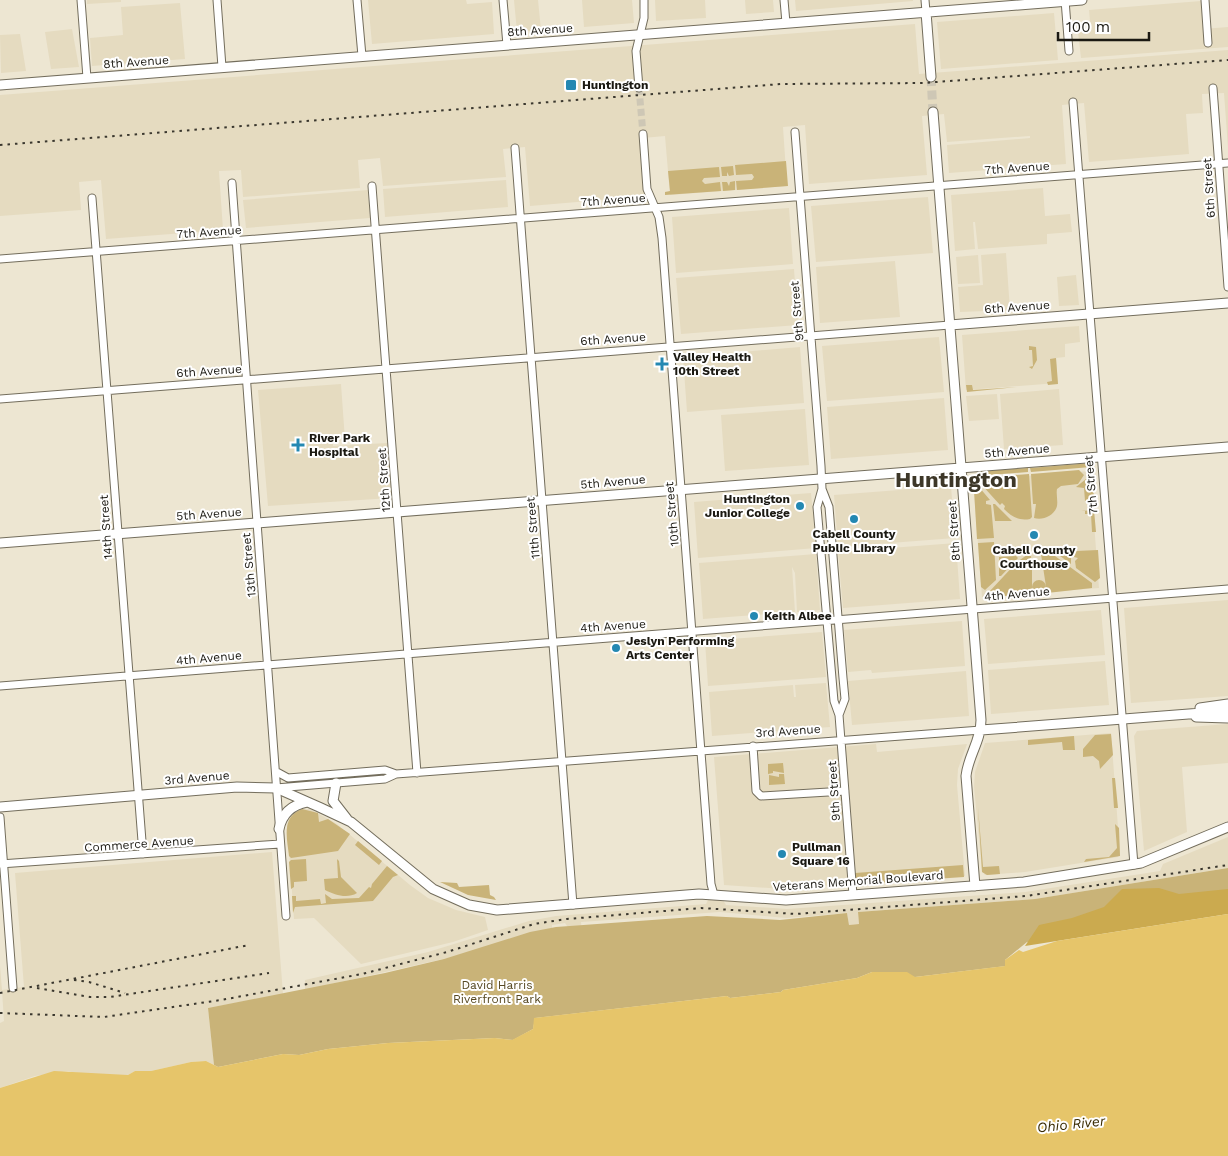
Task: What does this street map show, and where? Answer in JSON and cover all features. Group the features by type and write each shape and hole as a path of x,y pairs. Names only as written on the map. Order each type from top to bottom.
{"main road":[{"name":"8th Avenue","path":"0,85 1082,0"},
{"path":"926,12 931,78"},
{"name":"8th Street","path":"933,112 981,730 966,776 975,886"},
{"name":"6th Avenue","path":"950,325 1228,303"},
{"name":"5th Avenue","path":"0,543 1228,447"},
{"path":"1183,714 1199,708 1228,704"},
{"path":"1183,714 1228,711"},
{"path":"1183,714 1208,719 1228,718"},
{"name":"3rd Avenue","path":"981,730 1183,714"},
{"path":"336,783 333,793 334,804 351,822"},
{"name":"3rd Avenue","path":"0,807 237,787 276,788"},
{"name":"Veterans Memorial Boulevard","path":"276,788 351,822 420,880 457,901 497,910 714,895 777,900 1037,881 1134,865 1228,827"},
{"path":"279,830 282,819 289,810 308,802"}],"street":[{"path":"81,0 87,78"},
{"path":"217,0 222,68"},
{"path":"357,0 362,56"},
{"path":"503,0 507,45"},
{"path":"639,88 636,57 644,18 644,0"},
{"path":"784,0 786,23"},
{"path":"925,0 926,12"},
{"path":"1205,0 1208,43"},
{"path":"1065,1 1069,52"},
{"name":"6th Street","path":"1213,88 1228,286"},
{"name":"7th Street","path":"1073,102 1134,865"},
{"name":"9th Street","path":"795,132 822,478 822,489 818,507 834,701 839,715 853,895"},
{"name":"10th Street","path":"643,134 646,181 649,196 661,228 711,884 714,895"},
{"name":"11th Street","path":"515,148 574,905"},
{"name":"7th Avenue","path":"0,259 1228,163"},
{"name":"13th Street","path":"232,183 277,772 276,788 286,916"},
{"name":"12th Street","path":"372,186 417,772"},
{"name":"14th Street","path":"92,198 143,854"},
{"name":"6th Avenue","path":"0,400 950,325"},
{"name":"9th Street","path":"822,489 829,507 845,699 839,715"},
{"name":"4th Avenue","path":"0,686 1228,589"},
{"name":"3rd Avenue","path":"276,788 385,779 396,774 417,772 981,730"},
{"path":"753,746 756,791 760,796 845,791"},
{"name":"3rd Avenue","path":"277,772 288,778 385,770 396,774"},
{"path":"0,817 2,864 13,988"},
{"name":"Commerce Avenue","path":"2,864 280,844"}],"shaded area":[{"path":"87,0 121,0 121,2 87,4"},
{"path":"368,0 466,0 467,4 492,2 494,34 372,44"},
{"path":"514,0 538,0 541,30 517,32"},
{"path":"582,0 632,0 634,23 584,27"},
{"path":"655,0 705,0 706,18 656,21"},
{"path":"745,0 773,0 774,12 746,14"},
{"path":"795,0 913,0 913,1 796,11"},
{"path":"1201,1 1203,29 1228,27 1228,47 1081,58 1078,32 1091,31 1089,10"},
{"path":"180,3 185,59 92,66 90,38 123,35 121,7"},
{"path":"1054,13 1058,60 941,69 937,22"},
{"path":"915,24 919,74 1228,50 1228,148 1224,93 1202,94 1203,113 1186,114 1189,154 1089,162 1084,103 1062,105 1066,164 949,173 947,145 1030,138 1030,136 947,142 944,114 922,116 927,175 809,184 805,125 783,127 787,186 670,195 665,136 643,138 648,196 530,206 525,147 503,149 506,177 383,186 380,158 358,160 360,188 243,197 241,170 219,171 223,230 106,239 101,180 79,182 81,210 0,216 0,95"},
{"path":"72,29 79,67 51,69 45,32"},
{"path":"20,34 26,71 1,73 0,35"},
{"path":"506,180 508,207 385,217 383,189"},
{"path":"1043,188 1045,216 1070,214 1072,232 1047,234 1047,244 978,249 975,222 973,222 975,249 955,251 951,195"},
{"path":"368,190 370,218 246,228 243,200"},
{"path":"928,197 933,253 816,262 811,206"},
{"path":"789,208 793,264 676,273 672,217"},
{"path":"1006,253 1010,310 960,312 958,287 983,285 981,255"},
{"path":"978,255 980,283 958,284 956,257"},
{"path":"895,261 900,317 820,323 816,267"},
{"path":"794,269 798,325 681,334 676,278"},
{"path":"1076,275 1079,305 1059,306 1057,277"},
{"path":"1079,326 1080,342 1065,344 1065,357 1056,358 1058,383 966,390 962,335"},
{"path":"939,337 944,392 827,401 822,346"},
{"path":"800,347 804,403 687,412 683,357"},
{"name":"River Park Hospital","path":"341,384 345,440 333,441 333,446 387,443 391,498 268,506 258,390"},
{"path":"1059,389 1063,445 1004,449 1000,394"},
{"path":"997,394 999,419 969,421 966,396"},
{"path":"944,398 948,450 831,459 827,407"},
{"path":"805,409 809,465 725,471 721,415"},
{"path":"1090,471 1099,588 982,597 973,480"},
{"path":"951,486 955,538 838,547 834,495"},
{"path":"811,493 816,548 698,558 694,502"},
{"path":"956,543 960,599 843,608 838,552"},
{"path":"816,554 820,610 797,612 795,573 792,567 795,612 703,619 699,563"},
{"path":"1228,600 1228,696 1131,703 1124,608"},
{"path":"1101,610 1105,655 988,664 984,619"},
{"path":"962,621 965,666 872,673 871,670 848,672 844,630"},
{"path":"822,632 826,677 708,686 705,641"},
{"path":"1105,661 1109,705 991,714 988,670"},
{"path":"966,671 969,716 852,725 848,681"},
{"path":"826,683 830,727 712,736 709,692 793,685 794,697 796,697 795,685"},
{"path":"1228,724 1228,763 1182,767 1187,832 1144,851 1134,736 1137,731"},
{"path":"1111,733 1120,854 1118,857 1025,872 985,875 982,871 974,787 975,772 985,743"},
{"path":"876,744 877,752 967,744 958,769 957,785 965,876 784,889 724,885 714,757"},
{"path":"300,809 310,809 337,824 428,898 456,910 485,917 488,930 453,942 361,964 314,918 294,919 287,824 290,816"},
{"path":"1228,837 1228,868 1035,899 858,912 859,924 849,925 847,913 786,918 720,912 581,922 582,932 571,932 565,923 552,925 552,928 452,957 305,990 305,980 428,952 529,921 556,916 706,904 708,900 723,900 726,905 787,909 1025,892 1160,871 1163,864"},
{"path":"272,852 283,994 208,1008 214,1065 206,1061 191,1062 151,1071 135,1071 128,1075 85,1075 68,1071 35,1076 0,1088 0,1023 4,1021 2,991 0,991 0,966 2,990 24,987 15,873"},
{"path":"1159,888 1179,894 1228,889 1228,914 1025,946 1039,925 1072,918 1104,907 1122,889"}],"green space":[{"path":"786,161 788,186 737,190 736,181 752,180 754,177 752,174 736,175 735,165"},
{"path":"733,166 734,175 729,176 727,172 727,176 722,176 721,167"},
{"path":"719,167 720,177 704,178 702,181 705,184 720,182 721,191 665,195 665,192 670,191 668,171"},
{"path":"735,181 735,190 723,191 722,182 727,182 729,186 730,182"},
{"path":"1029,346 1036,347 1037,360 1032,369 1029,367 1033,366 1032,350 1029,350"},
{"path":"1056,358 1058,384 1048,385 1047,382 1052,381 1050,359"},
{"path":"966,385 972,385 973,390 1017,387 967,392"},
{"path":"1091,463 1091,467 1031,472 1030,468"},
{"path":"1028,468 1028,472 976,476 976,473 981,471"},
{"path":"1079,470 1084,475 1078,484 1061,486 1057,489 1057,506 1054,512 1045,518 1034,518 1036,504 1033,504 1031,474"},
{"path":"1029,474 1032,517 1030,519 1019,519 1010,514 1004,509 1005,506 1002,503 1000,505 981,484 981,480 986,477"},
{"path":"1086,479 1093,482 1094,500 1085,501 1084,488 1076,487"},
{"path":"979,487 990,500 986,501 986,504 991,505 994,538 977,539 974,490"},
{"path":"993,504 995,504 1012,521 995,521"},
{"path":"1094,510 1096,532 1092,532 1091,514 1085,514 1085,511 1081,511"},
{"path":"994,542 996,580 985,590 981,587 978,543"},
{"path":"1098,550 1100,578 1095,582 1076,568 1075,561 1078,558 1074,557 1074,553 1076,551"},
{"path":"1071,552 1071,564 1056,553"},
{"path":"1041,554 1055,556 1092,583 1092,588 1047,593"},
{"path":"1027,555 1031,556 1032,567 1027,567 1027,570 1032,568 1032,594 990,597 989,592 1017,562"},
{"path":"1016,556 1018,558 999,576 999,557"},
{"path":"1039,580 1044,582 1046,587 1044,592 1039,594 1034,592 1032,587 1034,582"},
{"path":"1111,734 1113,755 1100,769 1099,761 1093,756 1083,757 1083,749 1095,735"},
{"path":"1074,736 1075,750 1063,750 1062,742 1028,745 1028,740"},
{"path":"783,763 784,773 773,771 773,773 768,774 768,764"},
{"path":"779,774 784,774 785,784 769,785 769,775 779,777"},
{"path":"1112,778 1115,778 1118,808 1114,808"},
{"path":"978,807 983,867 999,866 1000,874 987,875 982,872"},
{"path":"302,809 318,813 319,822 328,819 350,834 338,851 291,858 289,856 288,823 295,813"},
{"path":"1115,824 1119,828 1120,856 1084,862 1086,859 1109,857 1117,848"},
{"path":"358,841 382,861 379,865 355,845"},
{"path":"306,859 307,881 294,882 294,887 291,889 289,862 291,860"},
{"path":"337,859 339,861 341,877 357,893 341,896 325,890 324,879 338,878"},
{"path":"963,865 964,877 861,884 856,882 855,873"},
{"path":"387,866 398,875 393,877 373,901 295,907 293,913 292,896 296,896 296,901 320,899 321,904 326,903 325,894 332,899 359,898 369,887 371,888 372,884"},
{"name":"David Harris Riverfront Park","path":"1228,868 1228,913 1027,942 1005,960 1006,966 915,977 872,972 857,978 783,990 781,992 730,998 727,996 535,1018 533,1029 513,1040 495,1038 388,1043 328,1049 299,1055 283,1054 218,1067 214,1065 208,1008 385,973 444,959 530,932 556,927 707,916 780,920 847,913 849,925 859,924 858,912 1035,899"},
{"path":"440,882 457,883 459,887 489,885 490,895 496,900 468,895"}],"water":[{"name":"Ohio River","path":"1228,914 1228,1156 0,1156 0,1088 54,1071 128,1075 135,1071 151,1071 191,1062 206,1061 218,1067 283,1054 299,1055 328,1049 388,1043 495,1038 512,1040 533,1029 534,1018 727,996 730,998 781,992 783,990 857,978 872,972 907,972 915,977 1005,966 1005,960 1019,950 1023,952 1057,941"}],"tunnel":[{"path":"931,77 933,112"},
{"path":"639,88 643,134"}],"railway":[{"path":"0,145 781,84 923,83 1228,60"},
{"path":"0,1013 104,1017 221,1000 362,974 447,952 534,924 567,919 701,908 796,914 1026,896 1228,865"},
{"path":"0,993 249,945"},
{"path":"37,988 90,997 110,997 269,973"},
{"path":"74,980 89,982 125,993"}],"place":[{"name":"Huntington","path":"571,85"},
{"name":"Valley Health 10th Street","path":"662,364"},
{"name":"River Park Hospital","path":"298,445"},
{"name":"Huntington Junior College","path":"800,506"},
{"name":"Cabell County Public Library","path":"854,519"},
{"name":"Cabell County Courthouse","path":"1034,535"},
{"name":"Keith Albee","path":"754,616"},
{"name":"Jeslyn Performing Arts Center","path":"616,648"},
{"name":"Pullman Square 16","path":"782,854"}],"district":[{"name":"Huntington","path":"956,479"}]}
